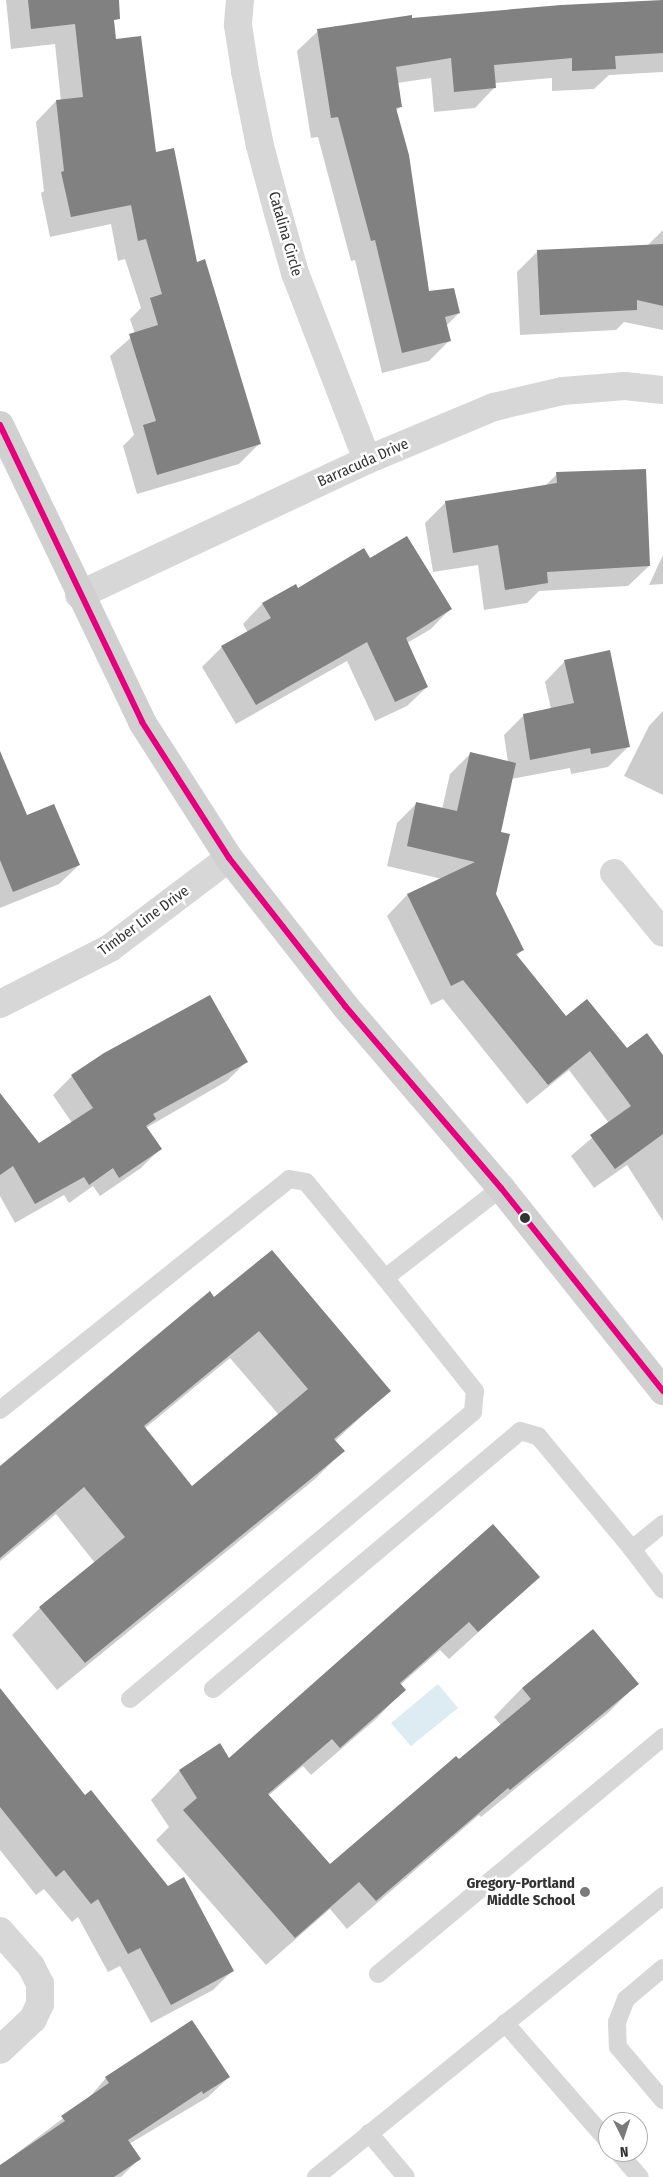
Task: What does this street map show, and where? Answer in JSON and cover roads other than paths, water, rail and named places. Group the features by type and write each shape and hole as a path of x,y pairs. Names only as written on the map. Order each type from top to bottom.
{"main road":[{"path":"0,424 79,595 142,722 229,858 345,1006 502,1188 663,1391"}],"street":[{"name":"Catalina Circle","path":"240,0 238,25 245,71 260,146 278,213 295,273 367,460"},
{"name":"Barracuda Drive","path":"79,595 367,460 494,407 563,391 625,386 663,390"},
{"name":"Timber Line Drive","path":"0,1004 110,948 229,858"},
{"path":"614,873 663,933"},
{"path":"0,1931 32,1966 40,1984 40,1997 33,2019 0,2050"}],"lane":[{"path":"0,1410 289,1179 306,1182 474,1391 473,1412 130,1699"},
{"path":"385,1278 502,1188"},
{"path":"212,1689 520,1431 538,1436 632,1549 663,1590"},
{"path":"632,1549 663,1524"},
{"path":"378,1974 663,1737"},
{"path":"316,2177 663,1896"},
{"path":"663,1968 626,1999 617,2022 618,2047 663,2100"},
{"path":"505,2023 598,2130"},
{"path":"369,2134 406,2177"},
{"path":"627,2162 640,2177"}],"place":[{"name":"Gregory-Portland Middle School","path":"585,1892"}]}
